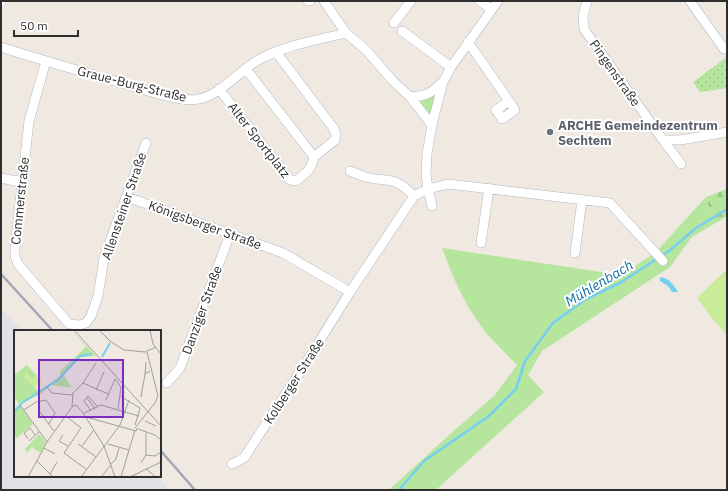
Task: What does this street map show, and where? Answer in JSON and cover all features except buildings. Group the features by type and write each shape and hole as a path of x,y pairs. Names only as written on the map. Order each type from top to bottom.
{"street":[{"path":"324,1 346,33 366,50 393,81 410,97 432,125"},
{"path":"394,23 411,1"},
{"path":"480,1 491,9"},
{"path":"432,206 426,174 427,154 436,105 443,82 451,67 498,1"},
{"name":"Pingenstraße","path":"587,1 583,16 584,29 681,164"},
{"path":"690,1 724,49"},
{"path":"402,31 451,67"},
{"name":"Graue-Burg-Straße","path":"1,47 159,94 186,99 199,99 219,89 260,59 301,44 346,33"},
{"path":"468,42 509,101"},
{"name":"Alter Sportplatz","path":"219,89 290,180 296,182 312,164 314,157 335,140 336,135 334,129 276,52"},
{"name":"Commerstraße","path":"46,61 29,121 15,256 18,264 69,324 79,325 86,323 90,316"},
{"path":"246,68 314,157"},
{"path":"410,97 423,96 433,92 443,82"},
{"path":"663,140 680,140 727,132"},
{"name":"Allensteiner Straße","path":"90,316 98,296 104,258 146,143"},
{"path":"350,171 366,177 394,181 406,188 414,196"},
{"path":"1,178 15,181 22,180"},
{"name":"Kolberger Straße","path":"232,464 244,458 350,292 414,196 428,189 448,184 610,203 641,235 663,261"},
{"path":"481,243 489,188"},
{"name":"Königsberger Straße","path":"127,197 283,253 350,292"},
{"path":"575,254 582,200"},
{"name":"Danziger Straße","path":"167,383 180,368 230,234"}],"shaded area":[{"path":"1,308 22,330 14,330 14,477 158,477 170,490 1,490"}],"green space":[{"path":"727,57 727,88 700,92 693,82"},
{"path":"435,94 431,113 428,113 420,102"},
{"path":"727,189 727,216 714,224 706,197"},
{"path":"706,197 714,224 692,237 670,267 542,351 528,375 544,392 436,490 389,490 495,395 517,365 489,336 475,317 458,288 442,248 621,275 655,253"},
{"path":"727,269 727,335 697,298"}],"water":[{"path":"660,277 670,282 678,292 672,292 668,286 660,281"}],"waterway":[{"name":"Mühlenbach","path":"399,490 424,461 489,416 516,389 525,361 553,323 586,299 620,283 669,251 696,228 727,209"}],"railway":[{"path":"1,274 52,330"},
{"path":"161,451 195,490"}],"place":[{"name":"ARCHE Gemeindezentrum Sechtem","path":"550,132"}]}
